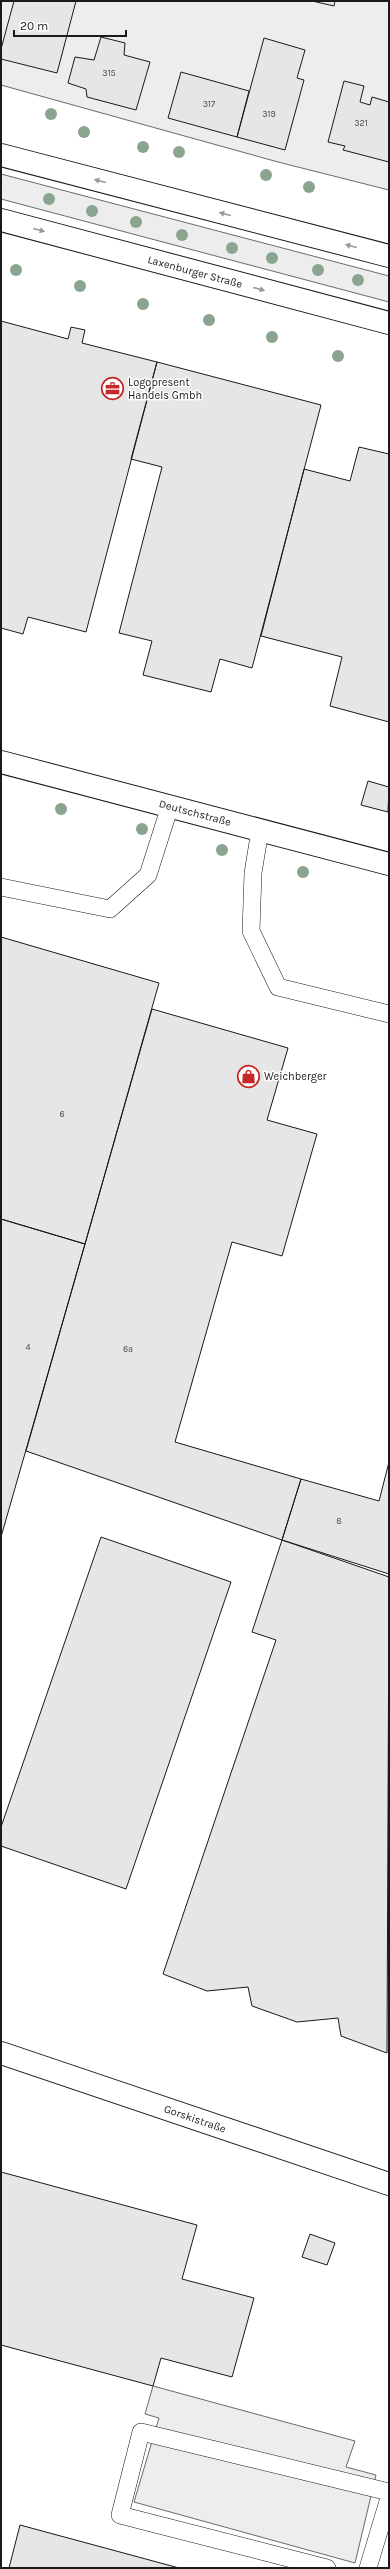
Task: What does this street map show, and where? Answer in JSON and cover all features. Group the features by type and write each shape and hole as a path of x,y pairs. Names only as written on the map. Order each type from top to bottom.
{"street":[{"path":"1,154 389,256"},
{"name":"Laxenburger Straße","path":"1,220 389,323"},
{"name":"Deutschstraße","path":"1,762 389,864"},
{"name":"Gorskistraße","path":"1,2053 389,2184"}],"lane":[{"path":"1,887 110,910 148,876 170,806"},
{"path":"260,830 253,874 251,931 278,988 389,1014"},
{"path":"327,2568 120,2515 141,2432 389,2492"},
{"path":"368,2568 389,2498"}],"shaded area":[{"path":"1,1 389,1 389,190 278,162 1,85"},
{"path":"1,174 389,276 389,302 1,199"},
{"path":"153,2386 355,2441 346,2467 376,2475 355,2563 134,2502 159,2418 145,2414"}],"building":[{"path":"14,1 76,1 57,73 1,59 1,49"},
{"path":"312,1 335,1 334,6"},
{"path":"101,37 125,43 124,55 150,62 136,110 87,97 86,89 68,83 75,57 94,60"},
{"path":"264,38 305,50 297,78 304,80 285,150 237,137"},
{"path":"181,72 249,91 237,137 168,118"},
{"path":"344,81 364,86 360,102 370,105 372,97 389,102 389,162 343,150 345,146 328,142"},
{"path":"1,321 68,339 71,327 85,330 82,343 157,362 86,632 28,617 23,634 1,628"},
{"path":"157,362 321,405 252,668 220,659 211,692 143,675 152,641 119,633 162,467 131,459"},
{"path":"359,447 389,454 389,722 330,706 342,657 261,636 304,469 350,481"},
{"path":"368,781 389,787 388,812 361,805"},
{"path":"1,937 159,983 85,1244 1,1219"},
{"path":"152,1009 288,1048 267,1120 317,1134 282,1256 232,1242 175,1442 301,1479 282,1540 26,1451"},
{"path":"1,1219 85,1244 1,1537"},
{"path":"389,1462 389,1574 282,1540 301,1479 379,1501"},
{"path":"101,1537 231,1582 126,1889 1,1846 1,1827"},
{"path":"282,1540 389,1577 387,2053 341,2036 338,2018 297,2022 252,2006 248,1987 207,1991 163,1974 276,1640 252,1632"},
{"path":"1,2172 197,2225 182,2279 254,2298 232,2377 161,2358 153,2386 1,2345"},
{"path":"310,2234 335,2243 327,2265 302,2257"},
{"path":"20,2525 179,2568 9,2568"}],"place":[{"name":"Logopresent Handels Gmbh","path":"112,388"},
{"name":"Weichberger","path":"248,1076"}]}
